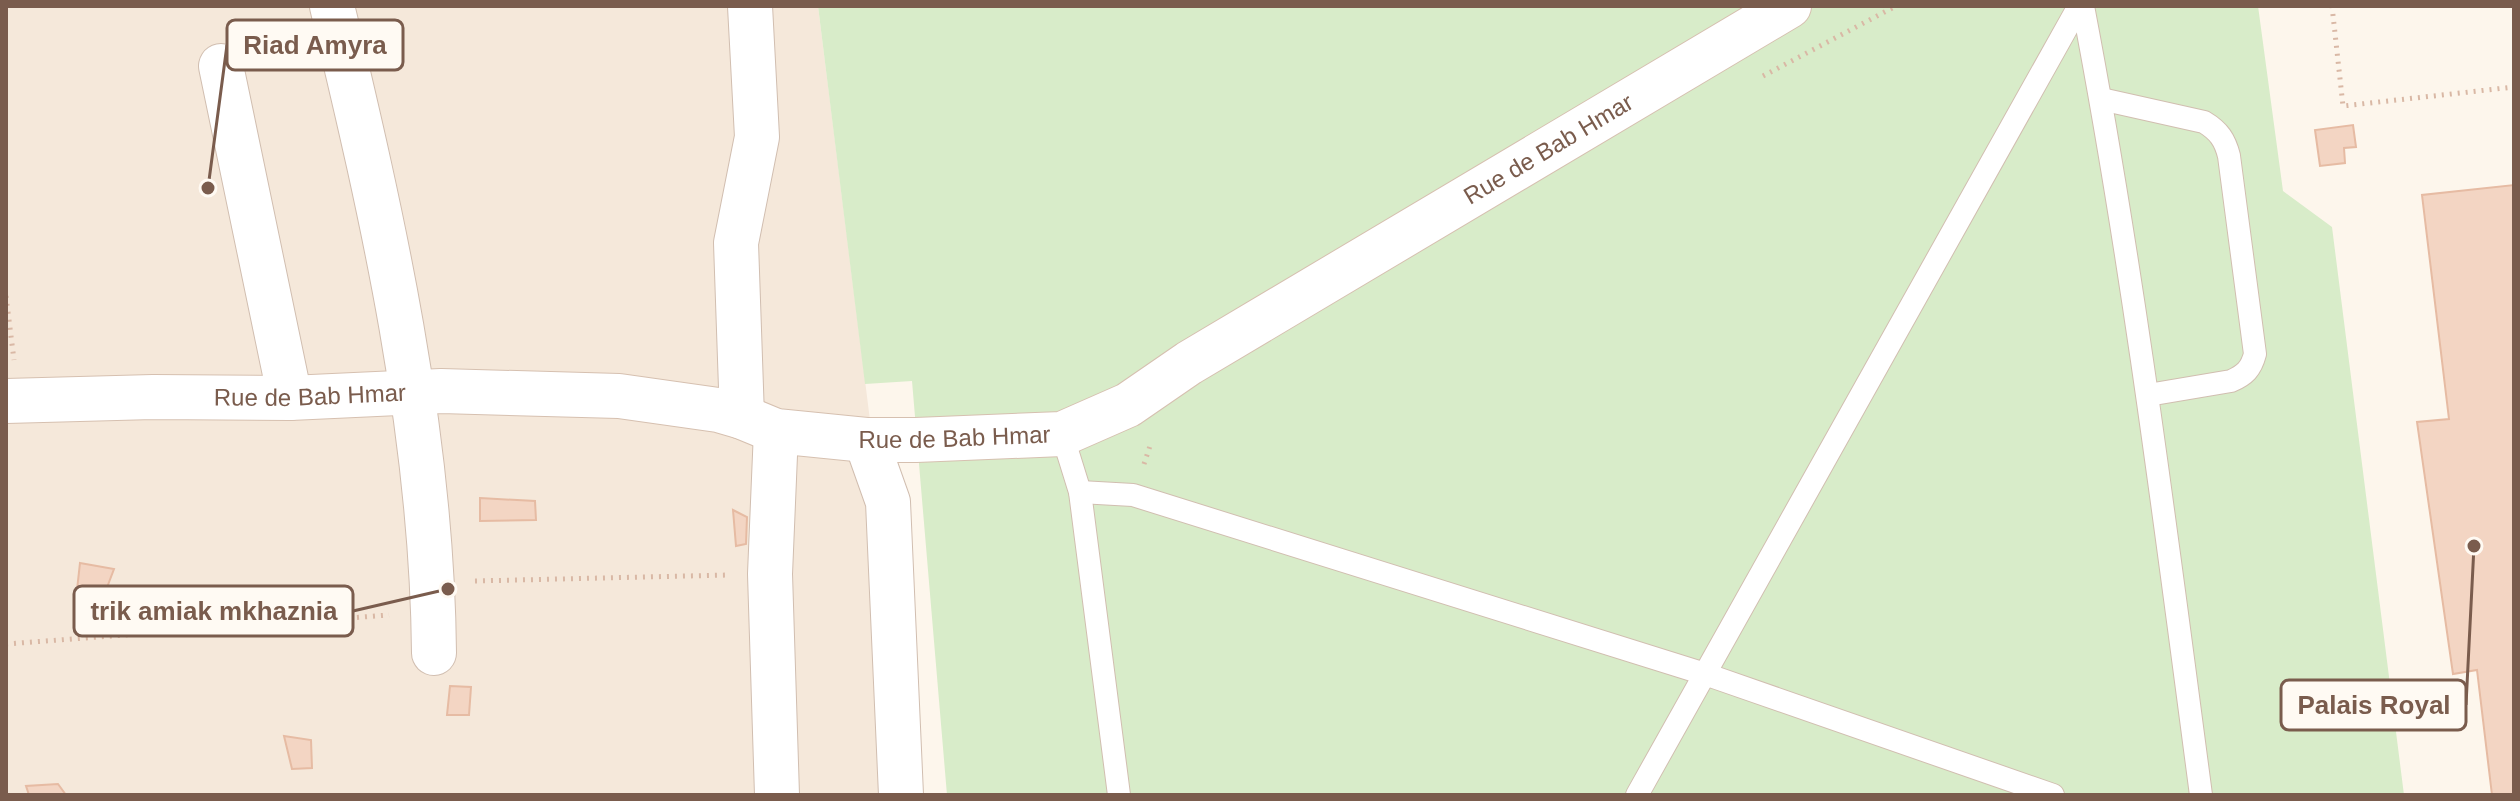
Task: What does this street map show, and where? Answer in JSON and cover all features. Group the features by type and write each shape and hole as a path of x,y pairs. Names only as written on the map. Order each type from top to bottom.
{"street":[{"path":"332,6 367,150 414,392 433,616"},
{"path":"750,6 757,137 736,243 759,424 770,574 777,795"},
{"name":"Rue de Bab Hmar","path":"13,400 290,398 414,392 619,396 718,410 759,424 866,440 1062,434 1128,405 1189,363 1789,6"},
{"path":"221,66 290,398"},
{"path":"866,440 888,502 901,795"}],"lane":[{"path":"2081,6 2101,99 2148,395 2201,795"},
{"path":"1637,795 2081,6"},
{"path":"2101,99 2204,122 2217,130 2229,156 2255,354 2251,366 2243,376 2231,381 2148,395"},
{"path":"1062,434 1080,492 1119,795"},
{"path":"1080,492 1133,495 1705,674 2053,795"}],"path":[{"path":"2332,6 2343,106 2514,87"},
{"path":"6,296 13,400"},
{"path":"6,644 433,616 770,574"}],"shaded area":[{"path":"6,6 818,6 917,795 6,795"}],"green space":[{"path":"818,6 2258,6 2283,191 2332,227 2404,795 947,795 912,381 865,384"}],"building":[{"path":"2353,125 2356,147 2344,148 2345,163 2320,166 2315,130"},
{"path":"2514,185 2514,795 2492,795 2477,670 2453,674 2417,422 2449,419 2422,195"},
{"path":"480,498 535,501 536,520 480,521"},
{"path":"733,510 747,517 746,544 736,546"},
{"path":"80,563 114,569 98,611 75,608"},
{"path":"450,686 471,687 469,715 447,715"},
{"path":"284,736 311,740 312,768 292,769"},
{"path":"58,784 66,795 29,795 26,786"}],"place":[{"name":"Riad Amyra","path":"208,188"},
{"name":"Palais Royal","path":"2474,546"},
{"name":"trik amiak mkhaznia","path":"448,589"}]}
